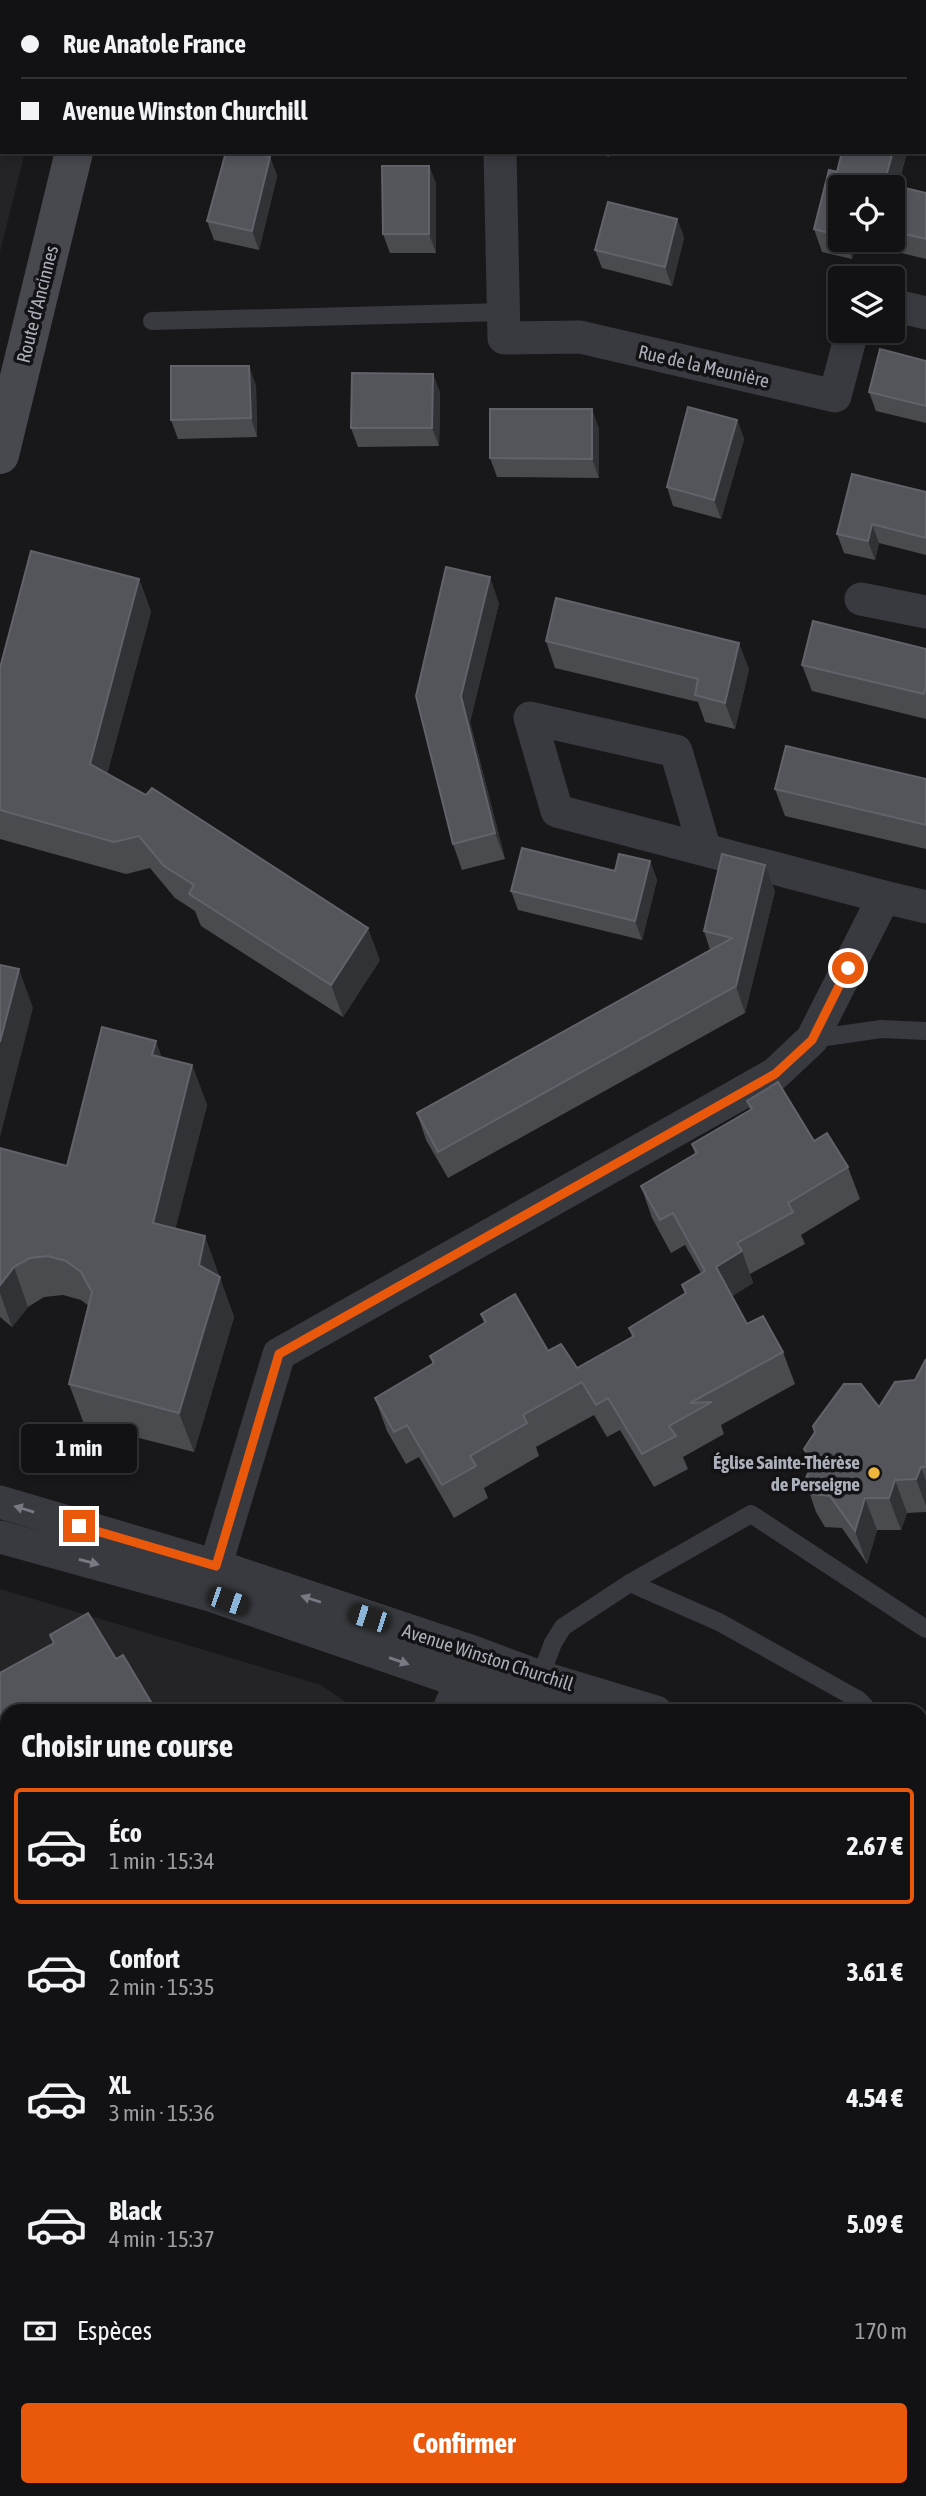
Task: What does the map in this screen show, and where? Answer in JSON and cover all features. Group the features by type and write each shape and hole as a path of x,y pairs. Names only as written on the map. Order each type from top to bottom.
{"main road":[{"name":"Route d'Ancinnes","path":"0,455 74,154"}],"street":[{"path":"500,154 504,325"},
{"path":"905,308 926,313"},
{"name":"Rue de la Meunière","path":"504,325 580,337 835,396 849,343"},
{"path":"861,599 926,612"},
{"path":"705,850 676,751 530,718 556,811 884,897 926,907"},
{"path":"212,1580 279,1354 775,1074 812,1040 884,897"},
{"name":"Avenue Winston Churchill","path":"0,1502 212,1580 455,1697 544,1697 596,1704"},
{"name":"Avenue Winston Churchill","path":"0,1537 212,1580 473,1651 544,1697"},
{"path":"455,1697 473,1651"}],"lane":[{"path":"152,321 504,325"},
{"path":"812,1040 881,1029 926,1031"},
{"path":"544,1697 553,1643 562,1627 630,1583 751,1514 926,1629"},
{"path":"630,1583 719,1622 863,1704"}],"shaded area":[{"path":"0,154 24,154 0,252"},
{"path":"0,1589 321,1685 349,1704 0,1704"}],"building":[{"path":"225,154 259,154 270,157 252,231 207,221"},
{"path":"842,154 892,154 886,175 828,175 828,233 814,229 829,170 837,172"},
{"path":"382,166 429,166 429,234 383,234"},
{"path":"905,188 926,193 926,239 905,234"},
{"path":"608,202 677,219 665,267 595,250"},
{"path":"880,349 926,361 926,406 869,392"},
{"path":"171,366 249,366 251,418 171,420"},
{"path":"352,373 433,374 432,428 351,428"},
{"path":"688,407 737,420 714,500 667,487"},
{"path":"490,409 592,409 592,459 490,458"},
{"path":"852,474 926,492 926,538 872,524 868,541 837,534"},
{"path":"31,551 139,579 90,764 146,795 152,788 368,928 331,985 189,894 194,885 164,866 139,836 114,842 0,810 0,668"},
{"path":"446,567 490,577 461,696 495,833 453,844 416,696"},
{"path":"556,598 739,643 725,703 695,695 698,679 546,641"},
{"path":"813,621 926,649 924,694 802,665"},
{"path":"786,746 926,779 926,825 775,789"},
{"path":"522,848 615,871 619,854 650,861 635,921 511,891"},
{"path":"722,854 765,865 736,986 438,1152 417,1113 732,938 704,931"},
{"path":"0,965 19,969 0,1042"},
{"path":"102,1027 156,1041 152,1055 192,1065 153,1223 205,1236 199,1265 220,1277 179,1413 69,1384 92,1292 81,1272 66,1261 48,1256 30,1258 14,1267 0,1285 0,1148 67,1166"},
{"path":"778,1082 814,1141 827,1133 848,1167 788,1203 793,1212 737,1243 742,1251 716,1267 747,1324 763,1316 783,1352 690,1403 712,1402 669,1426 676,1436 642,1454 608,1398 596,1405 582,1382 523,1415 527,1423 470,1456 476,1466 442,1485 407,1425 394,1432 375,1398 434,1363 430,1356 486,1322 481,1314 515,1294 548,1351 561,1344 577,1368 634,1336 629,1328 686,1293 682,1285 705,1271 673,1213 660,1220 641,1186 697,1153 692,1144 752,1109 747,1101"},
{"name":"Église Sainte-Thérèse de Perseigne","path":"926,1359 926,1467 921,1467 916,1479 895,1480 889,1498 865,1498 855,1531 830,1496 813,1494 805,1480 813,1463 804,1449 815,1432 813,1426 844,1384 861,1384 879,1407 895,1382 915,1380"},
{"path":"88,1613 116,1659 123,1655 152,1704 0,1704 0,1673 54,1643 50,1635"}],"place":[{"name":"Église Sainte-Thérèse de Perseigne","path":"874,1473"}],"route":[{"path":"79,1526 216,1566 279,1354 775,1074 812,1040 848,968"}]}
